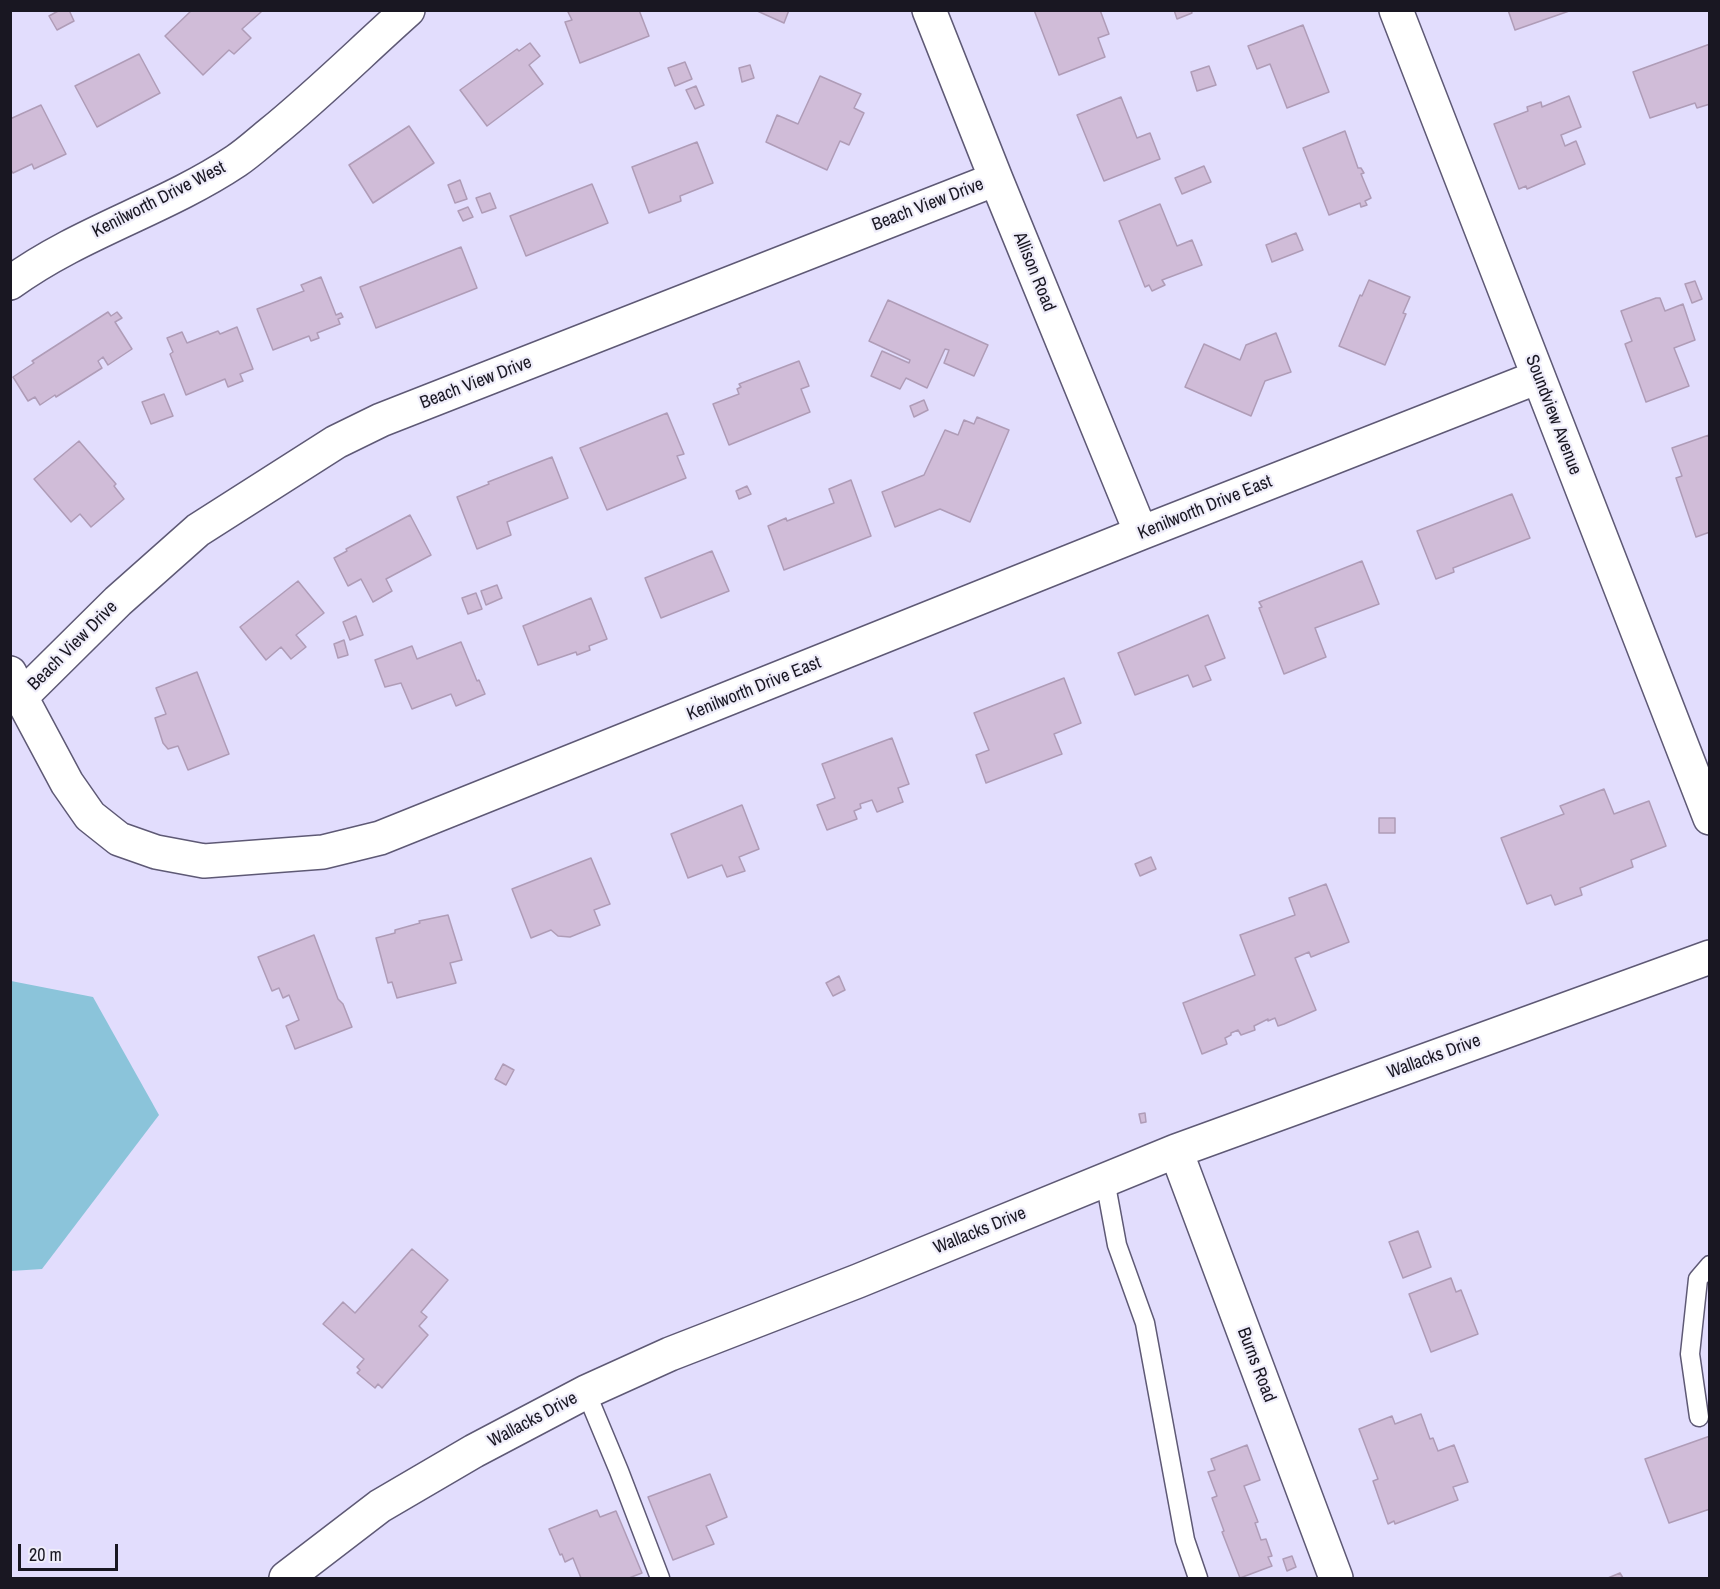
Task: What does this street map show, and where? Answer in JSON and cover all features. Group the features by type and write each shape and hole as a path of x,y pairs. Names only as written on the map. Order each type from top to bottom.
{"street":[{"name":"Kenilworth Drive West","path":"10,283 34,266 78,241 183,191 236,161 302,108 408,10"},
{"name":"Allison Road","path":"930,10 996,179 1141,533"},
{"name":"Soundview Avenue","path":"1396,10 1538,377 1701,770 1710,819"},
{"name":"Beach View Drive","path":"16,685 118,601 198,530 336,442 381,420 996,179"},
{"name":"Kenilworth Drive East","path":"16,685 67,783 90,816 119,839 156,852 204,861 323,852 380,838 1141,533 1538,377"},
{"name":"Wallacks Drive","path":"286,1578 380,1506 586,1392 670,1354 858,1281 1176,1151 1710,957"},
{"name":"Burns Road","path":"1176,1151 1336,1578"}],"lane":[{"path":"1105,1180 1117,1245 1145,1323 1185,1540 1198,1578"},
{"path":"1699,1417 1690,1354 1698,1279 1710,1265"},
{"path":"586,1392 620,1471 660,1578"}],"water":[{"path":"11,981 93,997 159,1115 42,1269 11,1271"}],"building":[{"path":"60,10 69,10 74,21 57,30 49,16"},
{"path":"192,10 259,10 261,12 242,29 251,38 234,54 229,50 203,75 165,36"},
{"path":"572,10 639,10 649,36 580,63 565,22 572,20 568,12"},
{"path":"755,10 789,10 784,23"},
{"path":"1034,10 1100,10 1109,34 1098,38 1105,57 1059,75"},
{"path":"1174,10 1191,10 1192,13 1177,19"},
{"path":"1508,10 1572,10 1515,30"},
{"path":"1303,25 1329,92 1287,108 1270,64 1257,69 1248,46"},
{"path":"530,43 540,56 529,65 543,84 487,126 460,90 517,49 519,51"},
{"path":"1710,44 1710,104 1697,108 1695,103 1650,118 1633,72"},
{"path":"139,54 160,93 97,127 75,86"},
{"path":"685,62 692,79 675,86 668,68"},
{"path":"750,65 754,78 742,82 739,68"},
{"path":"1209,66 1216,85 1197,91 1191,72"},
{"path":"820,76 861,94 854,108 864,113 849,145 840,141 827,170 766,142 777,115 798,124"},
{"path":"696,86 704,105 695,109 686,90"},
{"path":"1569,96 1581,127 1561,135 1565,146 1576,141 1585,164 1527,189 1526,186 1519,189 1494,124 1528,111 1527,107 1541,102 1542,107"},
{"path":"1121,97 1137,138 1150,133 1160,159 1104,181 1077,115"},
{"path":"41,105 66,154 34,169 32,164 13,173 10,169 10,119"},
{"path":"409,126 434,163 373,203 349,165"},
{"path":"1345,131 1358,168 1361,168 1364,173 1361,174 1371,198 1365,201 1367,205 1361,207 1360,203 1329,215 1303,148"},
{"path":"697,142 713,183 680,196 681,201 649,213 632,167"},
{"path":"1204,166 1211,182 1182,194 1175,178"},
{"path":"460,180 467,199 455,203 448,185"},
{"path":"592,184 608,223 526,256 510,216"},
{"path":"490,193 496,208 482,213 476,198"},
{"path":"1160,204 1177,246 1192,240 1202,265 1162,280 1165,285 1152,291 1149,285 1145,287 1119,221"},
{"path":"468,207 473,217 463,221 458,211"},
{"path":"1296,233 1303,250 1272,262 1266,245"},
{"path":"461,247 477,288 376,328 360,287"},
{"path":"321,277 336,315 341,313 343,317 338,319 340,324 317,333 319,338 311,341 309,336 273,350 257,309 304,291 301,285"},
{"path":"1369,280 1410,297 1403,313 1406,314 1385,365 1339,346 1360,295 1362,296"},
{"path":"1695,281 1702,299 1692,303 1685,284"},
{"path":"1660,298 1665,311 1683,304 1695,340 1674,348 1689,386 1646,402 1625,344 1632,341 1621,311"},
{"path":"888,300 988,345 974,376 944,363 949,350 945,349 927,388 906,378 900,389 871,376 882,351 909,363 910,360 869,341"},
{"path":"108,312 111,316 117,312 122,318 115,322 132,349 108,365 103,357 98,361 102,368 40,405 35,397 28,401 13,377 34,363 32,361"},
{"path":"237,327 253,369 240,374 243,381 228,387 225,379 186,395 170,354 173,352 167,338 182,332 187,343 218,331 220,334"},
{"path":"1276,333 1291,372 1265,381 1251,416 1185,387 1204,344 1240,360 1246,345"},
{"path":"799,361 809,386 801,389 810,412 729,445 713,404 739,394 737,389 741,387 739,384"},
{"path":"164,394 173,416 151,424 142,402"},
{"path":"924,400 928,410 914,417 910,406"},
{"path":"667,413 684,454 677,456 686,478 607,510 580,448"},
{"path":"977,417 1009,430 970,522 940,509 895,527 882,492 924,475 945,430 958,435 964,420 974,424"},
{"path":"1709,435 1710,532 1696,537 1676,478 1682,476 1672,448"},
{"path":"79,441 116,484 114,486 124,499 91,527 80,514 71,522 34,479"},
{"path":"552,457 568,498 507,522 511,535 477,549 457,497"},
{"path":"851,480 871,536 784,570 768,526 834,503 829,489"},
{"path":"747,486 751,494 739,499 736,491"},
{"path":"1512,494 1530,538 1453,568 1454,572 1436,579 1417,531"},
{"path":"410,515 431,555 386,579 392,591 373,602 361,579 348,586 334,558 347,551 346,549"},
{"path":"712,551 729,591 661,618 645,578"},
{"path":"1362,561 1379,604 1315,628 1326,657 1284,674 1259,608 1262,607 1259,602"},
{"path":"298,581 324,613 296,635 306,647 291,659 281,647 266,660 240,627"},
{"path":"497,585 502,598 486,605 481,591"},
{"path":"476,593 482,609 468,614 462,598"},
{"path":"591,598 607,639 589,646 590,650 577,655 576,652 538,665 523,626"},
{"path":"1208,615 1225,658 1205,666 1211,680 1193,687 1188,675 1135,695 1118,653"},
{"path":"356,616 363,635 350,640 343,622"},
{"path":"344,640 348,655 338,658 334,644"},
{"path":"461,642 477,681 479,680 485,694 456,706 451,694 412,709 401,683 385,687 375,660 412,646 417,659"},
{"path":"197,672 229,754 188,770 178,746 168,749 163,743 155,718 166,714 156,688"},
{"path":"1064,678 1081,723 1054,734 1062,754 986,783 976,755 989,750 974,713"},
{"path":"892,738 909,784 898,788 903,802 877,812 872,800 860,804 861,808 854,811 857,819 827,830 817,805 835,798 822,764"},
{"path":"1604,789 1614,814 1649,801 1666,846 1631,860 1633,867 1580,888 1582,895 1555,905 1551,895 1527,904 1501,838 1564,814 1560,806"},
{"path":"742,805 759,849 739,857 745,871 727,877 722,865 688,878 671,834"},
{"path":"1379,818 1395,818 1395,833 1379,833"},
{"path":"1151,857 1156,869 1140,876 1135,864"},
{"path":"591,858 610,904 594,910 600,925 570,937 558,936 551,930 531,938 512,889"},
{"path":"1326,884 1349,942 1311,957 1309,952 1295,958 1316,1010 1278,1026 1275,1018 1254,1026 1255,1030 1241,1035 1238,1030 1225,1038 1227,1044 1202,1054 1183,1003 1255,975 1240,935 1295,915 1289,898"},
{"path":"448,915 462,960 450,963 456,983 397,998 392,982 388,983 376,938 395,933 395,930 420,923 419,921"},
{"path":"314,935 338,999 343,1004 352,1027 295,1049 286,1026 299,1020 289,995 283,998 279,988 272,991 258,957"},
{"path":"839,976 845,990 833,996 826,983"},
{"path":"503,1064 514,1070 506,1085 495,1079"},
{"path":"1145,1113 1146,1122 1141,1123 1139,1114"},
{"path":"1418,1231 1431,1267 1403,1278 1389,1242"},
{"path":"412,1249 448,1280 421,1312 427,1317 419,1326 428,1335 382,1388 378,1384 375,1388 357,1373 360,1370 357,1367 364,1359 323,1324 343,1302 355,1313"},
{"path":"1451,1278 1456,1292 1461,1290 1478,1334 1431,1352 1409,1294"},
{"path":"1421,1414 1430,1439 1433,1438 1438,1451 1454,1445 1468,1482 1453,1487 1458,1500 1395,1524 1394,1521 1388,1524 1373,1481 1378,1479 1359,1429 1392,1416 1395,1424"},
{"path":"1710,1436 1710,1509 1669,1523 1645,1459"},
{"path":"1247,1445 1260,1480 1244,1486 1258,1522 1255,1523 1261,1540 1266,1539 1272,1556 1268,1557 1272,1566 1240,1578 1222,1532 1224,1531 1212,1498 1217,1496 1208,1472 1215,1470 1211,1459"},
{"path":"710,1474 727,1517 706,1526 714,1544 673,1560 648,1497"},
{"path":"597,1510 600,1517 616,1511 642,1573 629,1578 581,1578 573,1558 565,1562 562,1554 560,1555 549,1529"},
{"path":"1292,1556 1296,1567 1287,1571 1283,1559"},
{"path":"1620,1573 1623,1578 1608,1578"}]}
